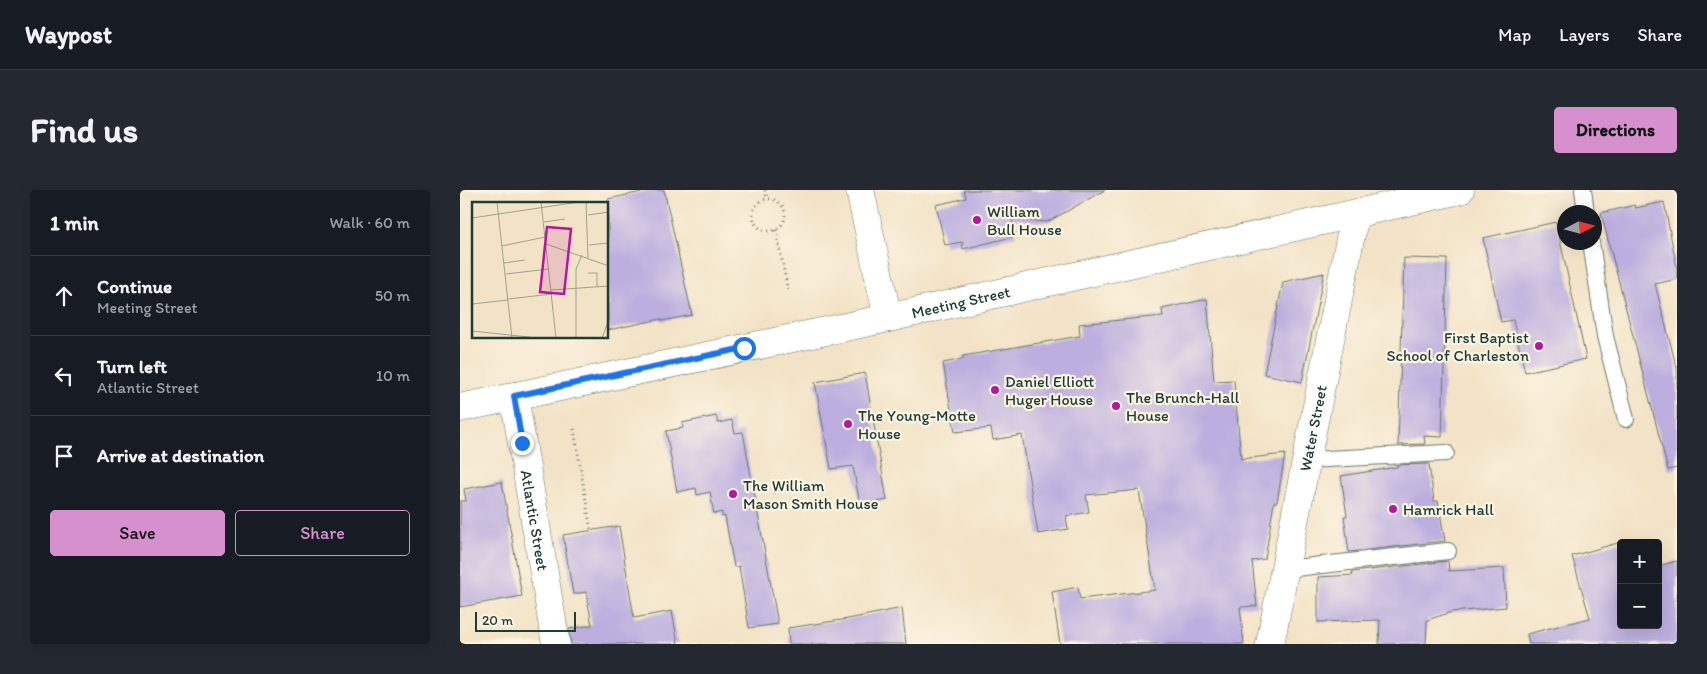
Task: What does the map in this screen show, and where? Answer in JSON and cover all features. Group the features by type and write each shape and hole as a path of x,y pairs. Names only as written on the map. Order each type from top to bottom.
{"street":[{"path":"860,190 888,318"},
{"name":"Meeting Street","path":"460,408 888,318 1460,190"},
{"name":"Water Street","path":"1270,644 1356,214"},
{"name":"Atlantic Street","path":"514,396 556,644"}],"lane":[{"path":"1583,190 1585,205"},
{"path":"1592,250 1605,336 1626,419"},
{"path":"1307,460 1446,454"},
{"path":"1286,568 1448,551"}],"path":[{"path":"765,190 767,199"},
{"path":"767,199 778,202 784,211 783,222 776,230 764,231 754,221 755,206 758,203 767,199"},
{"path":"776,230 788,291"},
{"path":"574,429 591,531"}],"building":[{"path":"651,190 664,190 692,315 662,321 661,319 609,330 608,199"},
{"name":"William Bull House","path":"964,190 1105,190 1046,222 1012,219 1016,236 963,249 962,242 945,245 936,205 966,198"},
{"path":"1664,202 1677,268 1677,279 1655,284 1677,369 1677,468 1668,470 1602,217 1602,213 1635,205 1635,208"},
{"path":"1556,222 1557,250 1562,250 1586,359 1525,372 1513,320 1501,322 1483,238"},
{"path":"1404,258 1447,259 1442,437 1424,436 1425,444 1398,445"},
{"path":"1324,273 1302,382 1264,374 1283,282"},
{"path":"1207,299 1214,381 1234,380 1241,459 1285,454 1277,502 1274,502 1265,559 1252,561 1257,606 1240,607 1244,644 1060,644 1052,592 1078,587 1080,599 1155,590 1139,490 1086,495 1089,512 1066,516 1068,529 1038,534 1022,435 993,440 991,428 955,432 943,363 963,359 963,356 1080,336 1079,324 1163,316 1162,309"},
{"name":"The Young-Motte House","path":"865,373 887,500 860,505 853,466 831,469 815,382"},
{"name":"The William Mason Smith House","path":"716,416 718,423 732,420 735,433 743,432 778,624 749,628 739,566 734,567 725,516 722,517 722,512 714,514 710,492 697,495 696,488 677,492 666,431 683,428 682,423"},
{"name":"Hamrick Hall","path":"1429,464 1434,501 1438,501 1445,541 1349,552 1344,516 1347,516 1341,476 1397,467 1397,465"},
{"path":"502,482 522,596 460,607 460,501 466,501 464,489"},
{"path":"619,526 634,618 672,611 678,644 571,644 569,629 592,625 586,592 573,594 563,535"},
{"path":"1617,543 1617,629 1662,629 1662,565 1677,561 1677,644 1529,644 1527,634 1590,618 1572,556"},
{"path":"1448,561 1449,571 1504,568 1506,607 1452,612 1427,620 1426,644 1379,644 1380,620 1318,622 1318,577 1353,575 1352,572"},
{"path":"902,608 906,644 789,644 788,628 848,619"}],"place":[{"name":"William Bull House","path":"977,220"},
{"name":"First Baptist School of Charleston","path":"1539,346"},
{"name":"Daniel Elliott Huger House","path":"995,390"},
{"name":"The Brunch-Hall House","path":"1116,406"},
{"name":"The Young-Motte House","path":"848,424"},
{"name":"The William Mason Smith House","path":"733,494"},
{"name":"Hamrick Hall","path":"1393,509"}],"route":[{"path":"522,443 514,396 744,348"}]}
